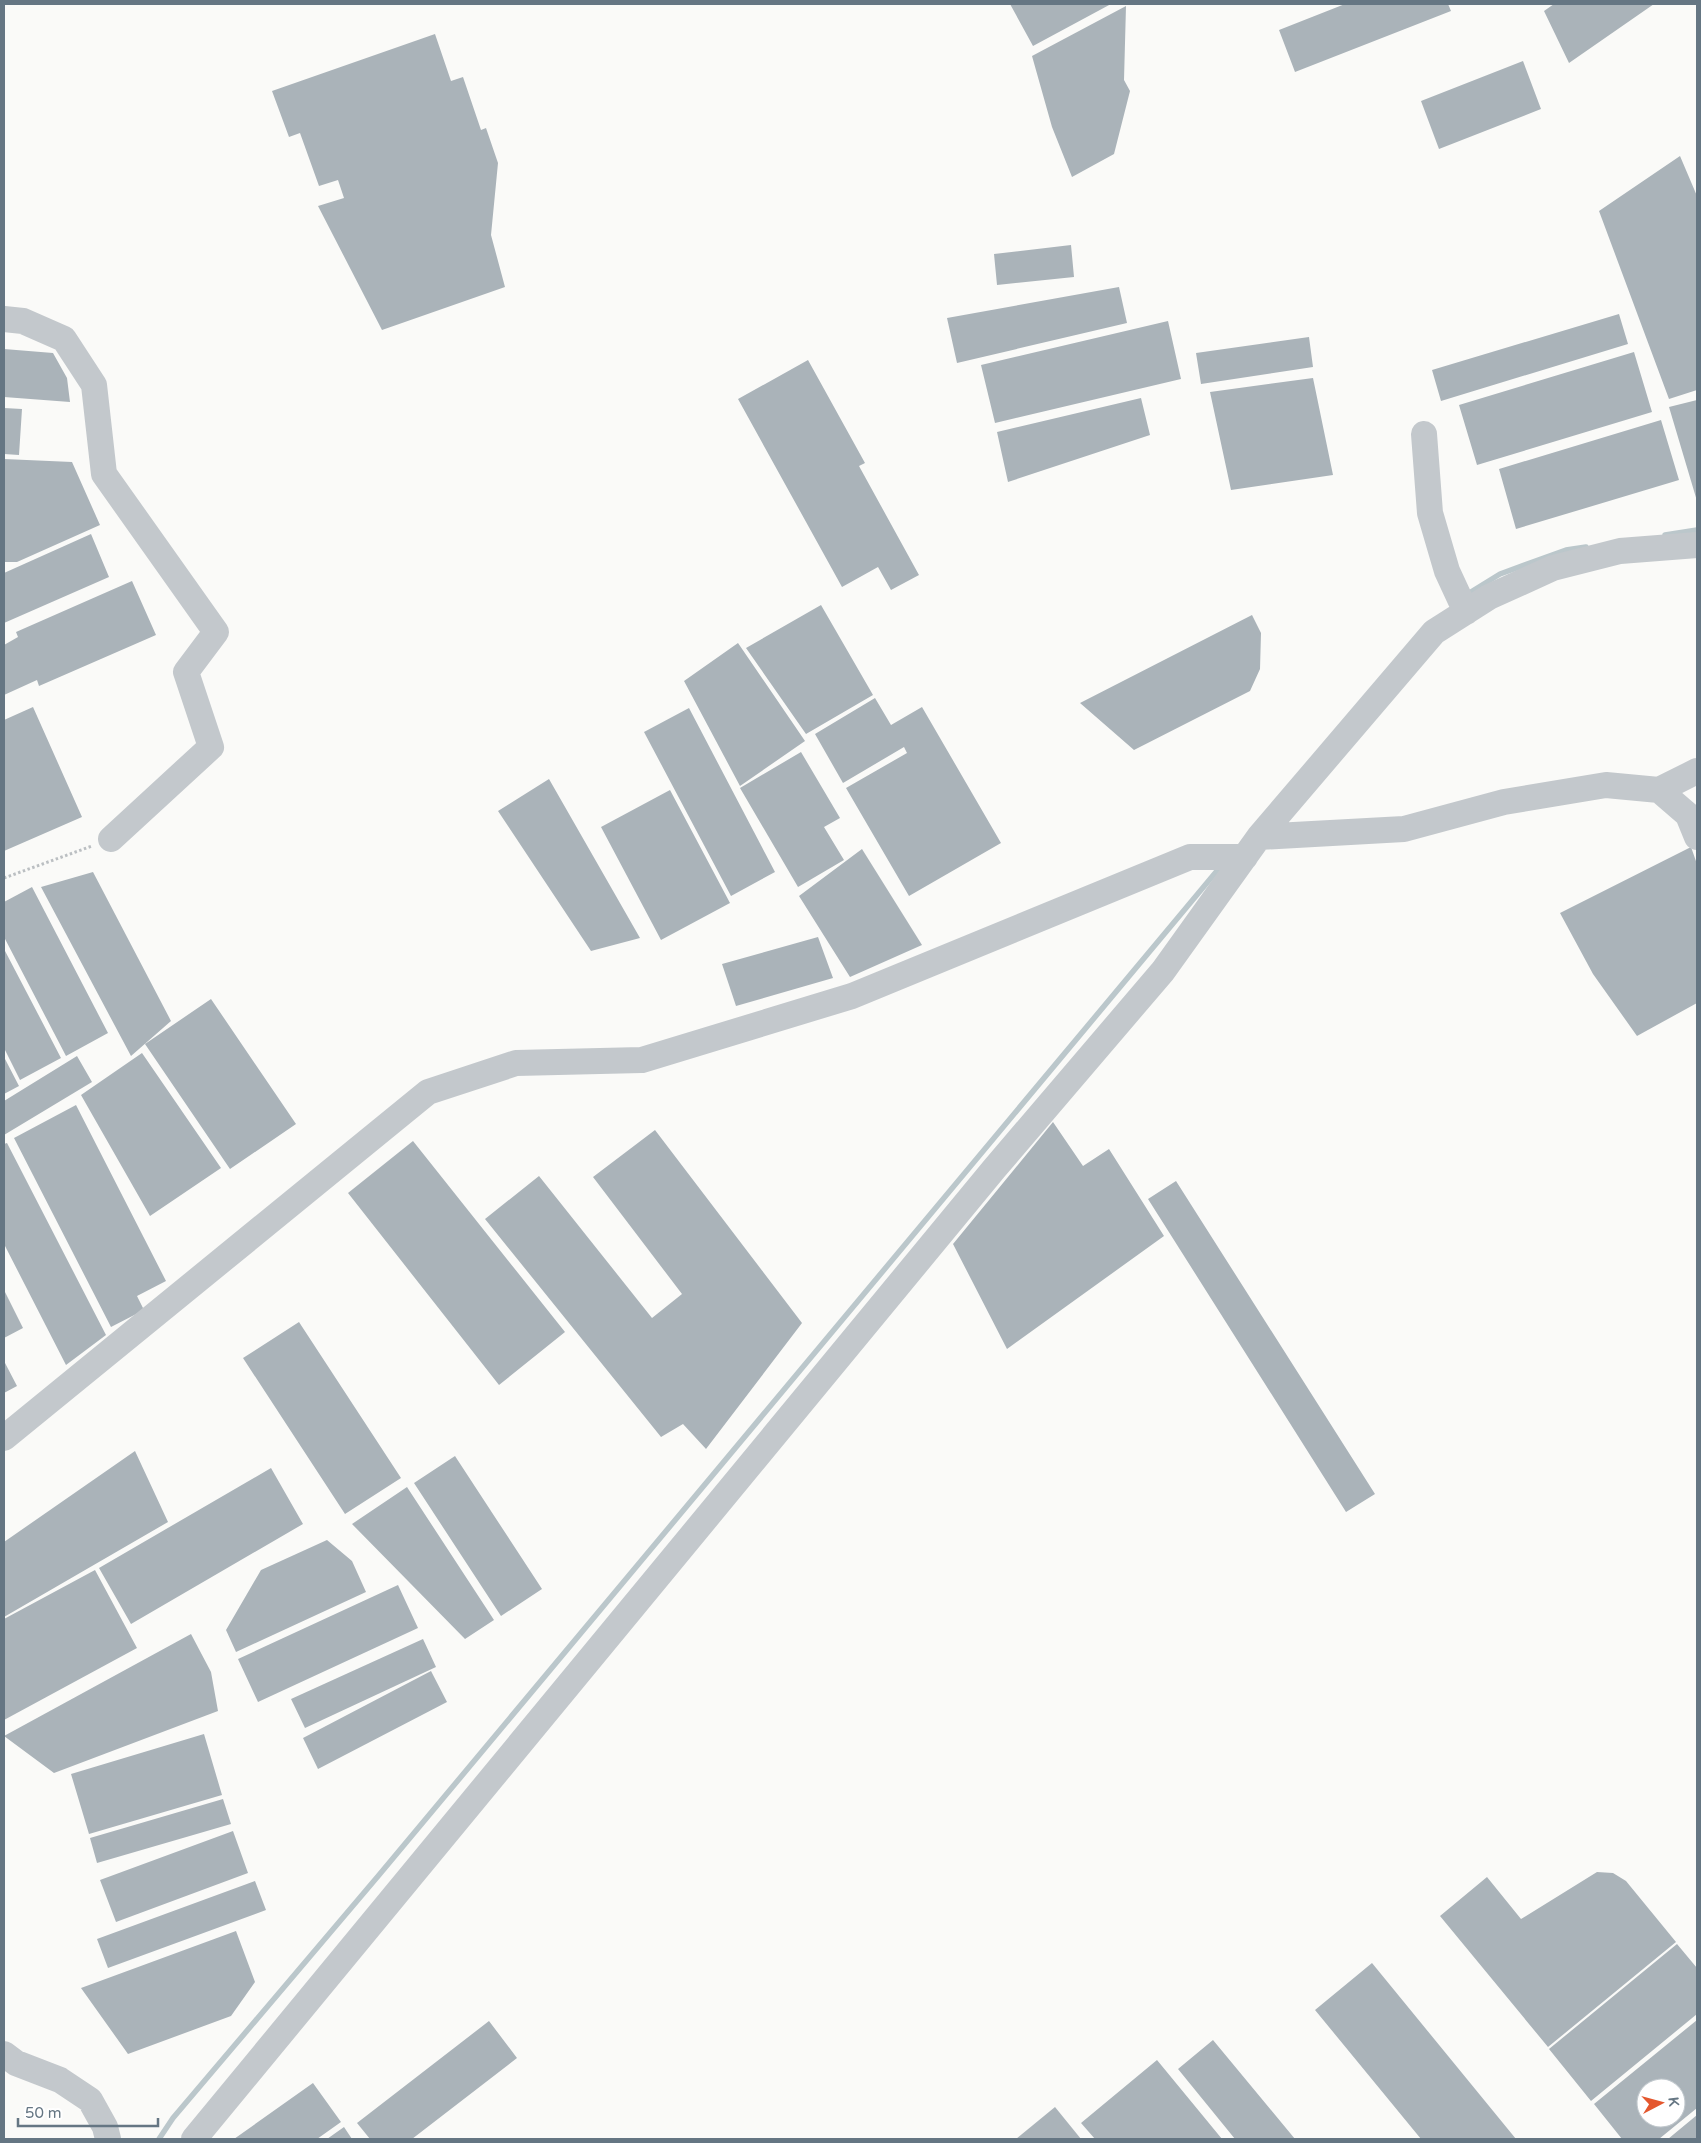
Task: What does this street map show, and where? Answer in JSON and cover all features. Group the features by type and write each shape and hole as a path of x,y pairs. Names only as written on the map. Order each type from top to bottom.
{"street":[{"path":"4,319 22,321 64,340 94,384 104,474 216,632 186,672 211,747 111,839"},
{"path":"1424,434 1430,513 1447,571 1462,603"},
{"path":"194,2139 988,1176 1162,971 1252,847 1434,632 1462,603 1489,597 1553,568 1620,551 1697,545"},
{"path":"4,1438 428,1092 516,1063 642,1060 852,996 1190,857 1252,847 1404,829 1504,802 1606,785 1659,790 1697,771"},
{"path":"1659,790 1688,815 1697,837"},
{"path":"4,2054 16,2063 60,2080 90,2100 105,2127 108,2139"}],"path":[{"path":"4,878 111,839"}],"building":[{"path":"1010,4 1111,4 1033,46"},
{"path":"1345,4 1448,4 1451,11 1295,72 1279,30"},
{"path":"1554,4 1654,4 1569,63 1544,11"},
{"path":"1126,6 1124,80 1130,91 1114,154 1072,177 1052,127 1032,56"},
{"path":"435,34 451,81 463,77 481,130 486,128 498,163 491,235 505,287 382,330 318,206 344,198 338,180 319,186 300,133 289,137 272,91"},
{"path":"1523,61 1541,109 1439,149 1421,101"},
{"path":"1680,156 1697,196 1697,390 1669,399 1599,211"},
{"path":"1071,245 1074,277 997,285 994,254"},
{"path":"1119,287 1127,323 957,363 947,318"},
{"path":"1619,314 1628,344 1441,401 1432,370"},
{"path":"1168,321 1181,379 995,423 981,365"},
{"path":"1309,337 1313,367 1201,384 1196,353"},
{"path":"4,349 53,353 67,378 70,402 4,397"},
{"path":"1634,352 1652,412 1477,465 1459,405"},
{"path":"808,360 865,463 859,466 919,575 891,590 878,567 842,587 738,399"},
{"path":"1313,378 1333,475 1231,490 1210,392"},
{"path":"1141,398 1150,435 1008,482 997,432"},
{"path":"1697,400 1697,501 1669,407"},
{"path":"4,408 22,409 19,455 4,454"},
{"path":"1661,420 1679,480 1516,529 1499,469"},
{"path":"4,459 72,462 100,525 17,562 4,562"},
{"path":"91,534 109,577 4,623 4,573"},
{"path":"132,581 156,635 39,686 37,680 4,695 4,645 18,637 16,632"},
{"path":"821,605 873,695 806,734 746,648"},
{"path":"1252,615 1261,633 1260,669 1250,691 1134,750 1080,703"},
{"path":"738,643 805,741 740,786 684,681"},
{"path":"875,698 891,725 922,707 1001,843 909,896 846,788 907,753 904,747 843,783 815,734"},
{"path":"33,707 82,817 4,851 4,720"},
{"path":"689,708 775,872 731,896 644,732"},
{"path":"801,752 840,818 824,827 844,860 798,887 740,788"},
{"path":"549,779 640,938 591,951 498,811"},
{"path":"670,790 730,903 661,940 601,827"},
{"path":"1691,847 1697,864 1697,1003 1637,1036 1593,974 1560,913"},
{"path":"862,849 922,945 850,977 799,896"},
{"path":"93,872 171,1021 131,1056 41,887"},
{"path":"32,887 108,1033 66,1056 4,937 4,902"},
{"path":"818,937 833,978 736,1006 722,964"},
{"path":"4,949 61,1058 20,1080 4,1048"},
{"path":"211,999 296,1124 230,1169 145,1044"},
{"path":"142,1053 221,1168 150,1216 81,1095"},
{"path":"77,1056 92,1082 4,1135 4,1101"},
{"path":"4,1057 19,1086 4,1094"},
{"path":"76,1105 166,1281 137,1296 144,1310 111,1327 14,1138"},
{"path":"1053,1122 1083,1166 1109,1149 1164,1236 1007,1349 953,1244"},
{"path":"655,1130 802,1323 706,1449 683,1424 661,1437 485,1219 539,1176 652,1318 682,1294 593,1177"},
{"path":"413,1141 565,1332 499,1385 348,1193"},
{"path":"7,1143 106,1335 66,1365 4,1244 4,1144"},
{"path":"1176,1181 1375,1494 1346,1512 1148,1199"},
{"path":"4,1290 23,1328 4,1338"},
{"path":"299,1322 401,1478 345,1514 243,1358"},
{"path":"4,1361 17,1386 4,1393"},
{"path":"135,1451 168,1522 4,1617 4,1542"},
{"path":"455,1456 542,1589 501,1616 414,1483"},
{"path":"271,1468 303,1524 131,1624 99,1568"},
{"path":"407,1487 494,1620 465,1639 352,1524"},
{"path":"327,1540 352,1561 366,1592 236,1652 226,1630 261,1570"},
{"path":"95,1570 137,1648 4,1720 4,1619"},
{"path":"398,1585 418,1628 258,1702 238,1659"},
{"path":"191,1634 211,1672 218,1711 54,1773 4,1736"},
{"path":"423,1639 436,1667 305,1728 291,1699"},
{"path":"431,1671 447,1702 318,1769 303,1738"},
{"path":"204,1734 222,1795 89,1834 71,1774"},
{"path":"223,1799 231,1824 97,1863 90,1838"},
{"path":"233,1831 248,1873 116,1922 100,1880"},
{"path":"1597,1872 1613,1873 1626,1881 1676,1942 1548,2047 1440,1916 1487,1877 1521,1919"},
{"path":"255,1881 266,1910 108,1968 97,1939"},
{"path":"236,1931 255,1982 231,2016 128,2054 81,1988"},
{"path":"1677,1944 1697,1968 1697,2014 1591,2101 1549,2049"},
{"path":"1372,1963 1516,2139 1421,2139 1315,2010"},
{"path":"1697,2020 1697,2108 1686,2117 1686,2078 1636,2078 1636,2128 1672,2128 1659,2139 1622,2139 1594,2104"},
{"path":"489,2021 517,2058 412,2139 370,2139 357,2123"},
{"path":"1213,2040 1295,2139 1235,2139 1178,2069"},
{"path":"1157,2060 1222,2139 1095,2139 1081,2123"},
{"path":"313,2083 341,2122 317,2139 234,2139"},
{"path":"1055,2107 1081,2139 1016,2139"},
{"path":"1697,2115 1697,2139 1668,2139 1681,2128 1686,2128 1686,2124"},
{"path":"344,2127 352,2139 327,2139"}],"waterway":[{"path":"1665,535 1697,530"},
{"path":"1466,595 1500,574 1566,550 1586,547"},
{"path":"159,2139 173,2118 379,1875 1221,866"}]}
